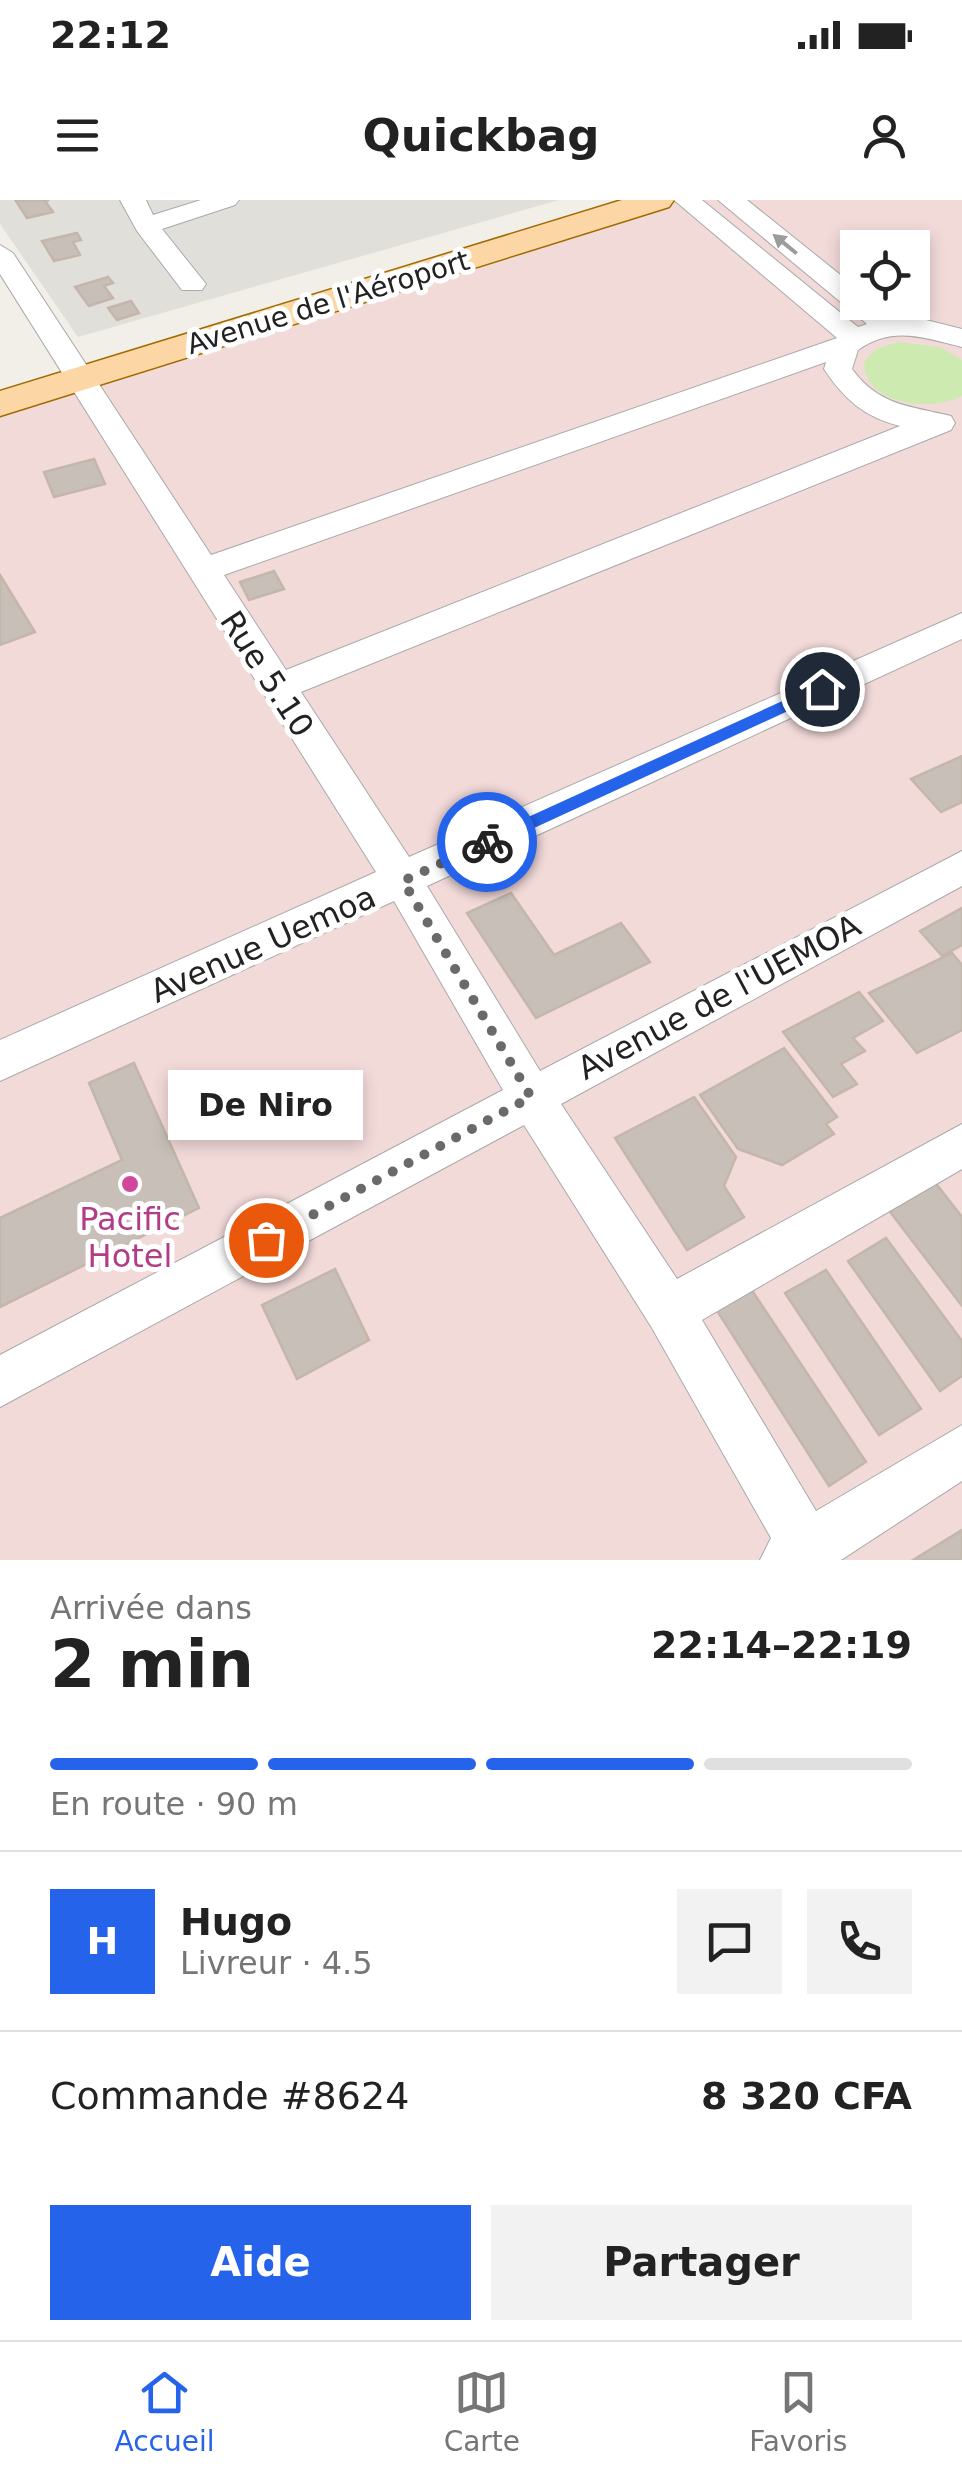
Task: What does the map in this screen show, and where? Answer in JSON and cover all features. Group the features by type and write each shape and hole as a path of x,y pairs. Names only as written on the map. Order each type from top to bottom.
{"main road":[{"name":"Avenue de l'Aéroport","path":"0,404 76,373 607,200"},
{"name":"Avenue de l'Aéroport","path":"0,387 76,373 657,200"}],"street":[{"path":"133,200 146,226 192,284"},
{"path":"146,226 226,200"},
{"path":"686,200 849,342"},
{"path":"731,200 822,274 896,326 930,328 962,339"},
{"name":"Rue 5.10","path":"0,253 403,881 531,1097 669,1312 802,1556"},
{"path":"788,285 822,274"},
{"path":"201,571 962,304"},
{"path":"849,342 838,369 853,395 889,415 953,423"},
{"path":"276,688 953,423"},
{"name":"Avenue Uemoa","path":"0,1061 962,625"},
{"name":"Avenue de l'UEMOA","path":"0,1382 962,866"},
{"path":"669,1312 962,1145"},
{"path":"802,1556 962,1451"}],"shaded area":[{"path":"0,200 559,200 78,337 0,224"},
{"path":"657,200 962,200 962,1560 0,1560 0,404"}],"green space":[{"path":"898,342 940,347 962,360 962,396 918,404 902,402 875,388 867,377 864,362 876,349"}],"building":[{"path":"49,200 45,201 53,212 27,218 16,201"},
{"path":"77,233 81,240 73,242 80,255 54,261 42,241"},
{"path":"108,277 113,283 104,286 113,298 89,306 75,287"},
{"path":"131,301 139,313 117,320 108,308"},
{"path":"94,459 105,484 54,497 44,472"},
{"path":"274,571 284,589 249,600 240,582"},
{"path":"0,575 35,632 0,645"},
{"path":"962,756 962,802 941,812 911,779"},
{"path":"511,893 554,955 621,923 650,962 536,1018 467,913"},
{"path":"962,908 962,945 942,956 920,931"},
{"path":"952,953 962,965 962,1030 917,1053 869,993"},
{"path":"859,992 883,1021 853,1038 865,1051 841,1064 857,1084 833,1097 783,1032"},
{"path":"784,1048 837,1117 826,1124 834,1134 782,1165 738,1149 700,1095"},
{"name":"Pacific Hotel","path":"134,1063 199,1208 0,1307 0,1218 122,1160 89,1083"},
{"path":"694,1097 736,1157 724,1186 744,1217 687,1250 615,1138"},
{"path":"934,1181 962,1217 962,1306 888,1209"},
{"path":"886,1238 962,1341 962,1376 940,1391 848,1261"},
{"path":"335,1269 369,1340 297,1379 262,1305"},
{"path":"826,1270 921,1409 879,1435 785,1293"},
{"path":"749,1286 866,1462 829,1486 714,1306"},
{"path":"962,1530 962,1560 913,1560"}],"way so far":[{"path":"266,1240 531,1097 403,881 487,842"}],"place":[{"name":"Pacific Hotel","path":"130,1184"},
{"name":"De Niro","path":"266,1240"}],"route":[{"path":"487,842 822,689"}]}
